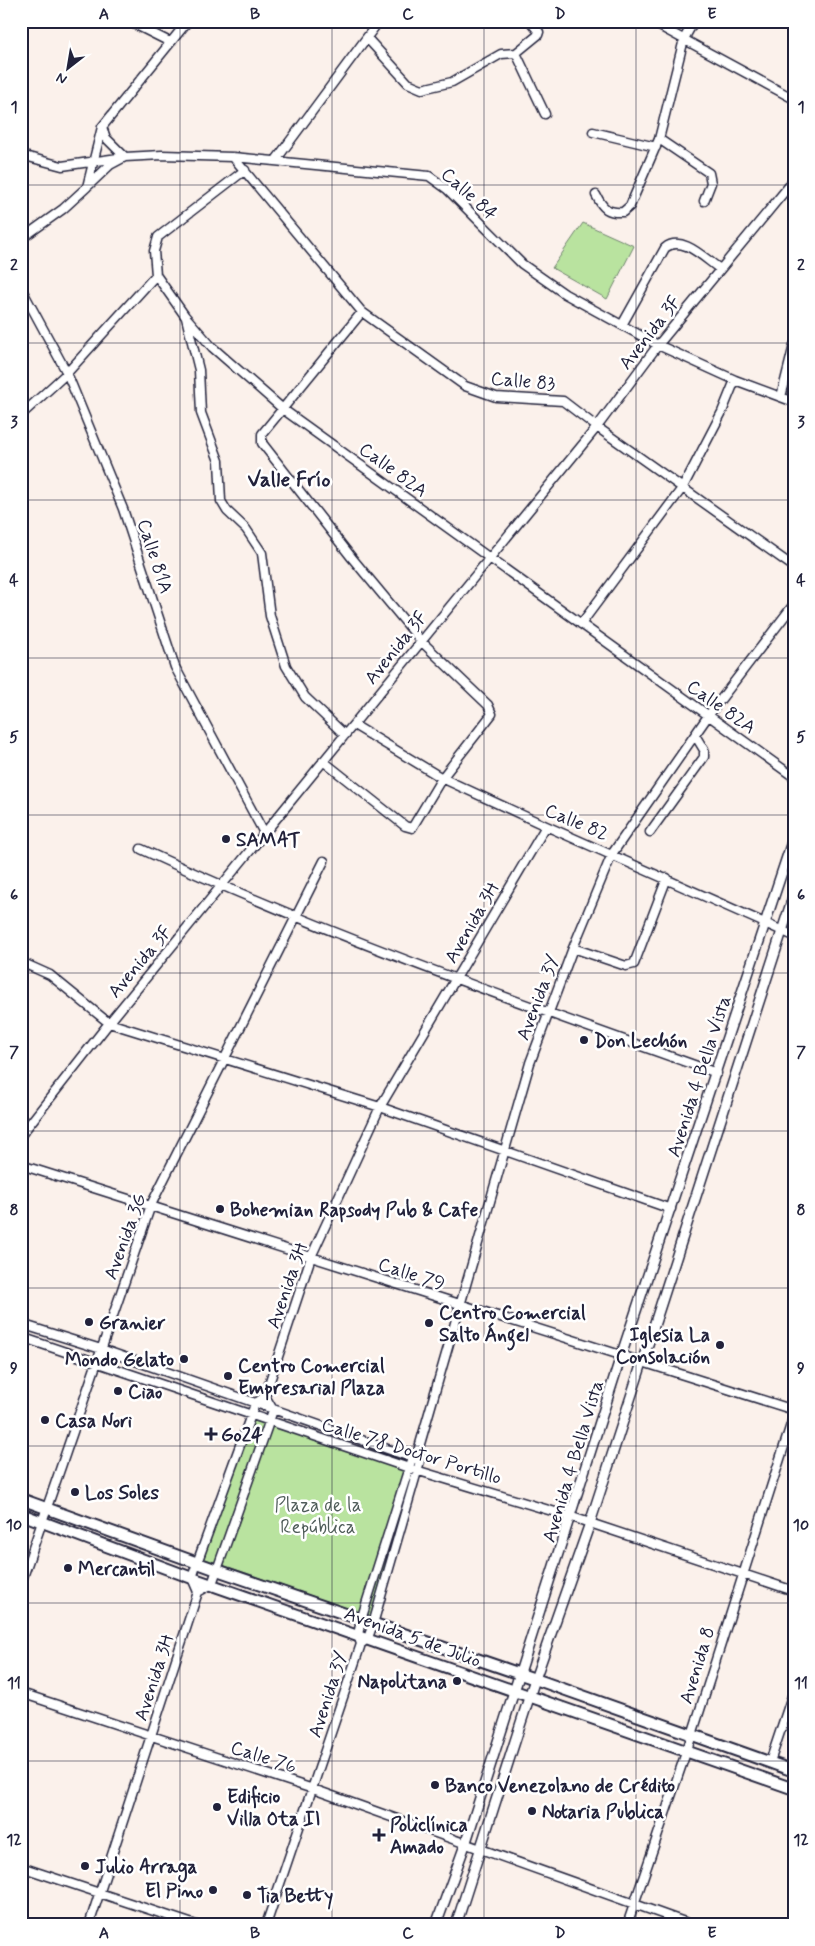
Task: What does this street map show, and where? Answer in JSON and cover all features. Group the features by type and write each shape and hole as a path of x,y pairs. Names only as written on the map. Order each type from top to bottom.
{"main road":[{"name":"Avenida 5 de Julio","path":"21,1499 197,1563 535,1678 794,1771"},
{"name":"Avenida 5 de Julio","path":"21,1514 362,1639 794,1789"}],"street":[{"path":"128,21 170,42"},
{"path":"87,187 102,127 188,21"},
{"path":"276,160 379,21"},
{"path":"367,38 408,83 422,90 452,82 501,54 516,54 539,34 530,21"},
{"path":"650,21 794,99"},
{"path":"596,195 602,207 610,213 623,212 630,206 659,139 684,39 694,21"},
{"path":"516,54 545,114"},
{"path":"21,238 63,209 110,165 125,157 106,138 102,127"},
{"path":"593,132 656,147"},
{"path":"659,139 709,173 711,183 704,201"},
{"name":"Calle 84","path":"21,155 62,166 125,157 186,155 233,157 429,176 447,190 522,264 565,294 658,345 735,380 794,402"},
{"name":"Calle 83","path":"233,157 362,312 465,386 496,398 563,400 597,427 794,567"},
{"path":"21,415 67,373 156,275 154,251 158,236 245,170"},
{"name":"Avenida 3F","path":"21,1135 109,1022 597,427 658,345 794,180"},
{"path":"622,325 665,248 670,244 677,242 684,245 720,269"},
{"name":"Calle 82A","path":"156,275 185,316 212,347 284,410 794,776"},
{"name":"Calle 81A","path":"21,288 67,373 123,509 175,667 264,833"},
{"path":"323,761 405,826 412,828 442,778 492,714 488,705 421,641 352,558 262,443 262,434 284,410 362,312"},
{"path":"185,316 199,370 201,413 219,461 222,501 228,511 246,529 262,553 270,616 286,666 305,697 345,735"},
{"path":"781,397 791,374 794,345"},
{"path":"581,624 683,487 722,412 735,380"},
{"name":"Avenida 3Y","path":"266,1925 313,1790 362,1639 362,1620 385,1544 416,1460 530,1062 573,948 612,854 708,716 794,604"},
{"name":"Calle 82","path":"354,725 442,778 794,936"},
{"path":"650,832 704,757 704,750 695,735"},
{"name":"Avenida 3H","path":"265,1396 311,1257 380,1107 546,826"},
{"name":"Avenida 4 Bella Vista","path":"436,1925 465,1844 572,1517 622,1356 794,836"},
{"path":"141,849 296,917 548,1013 717,1073"},
{"name":"Avenida 3G","path":"21,1583 151,1206 324,861"},
{"path":"573,948 626,966 634,964 668,878"},
{"name":"Avenida 4 Bella Vista","path":"456,1925 535,1678 590,1523 643,1362 794,894"},
{"path":"21,962 50,975 109,1022 380,1107 671,1209"},
{"name":"Calle 79","path":"21,1164 459,1305 794,1410"},
{"name":"Calle 78 Doctor Portillo","path":"21,1324 101,1349 416,1460"},
{"name":"Calle 78 Doctor Portillo","path":"21,1337 413,1469 572,1517 794,1591"},
{"path":"265,1396 272,1410 269,1421 212,1584 198,1592 192,1578 255,1404 265,1396"},
{"name":"Avenida 8","path":"627,1925 692,1735 794,1414"},
{"name":"Avenida 3Y","path":"362,1639 373,1624 395,1547 413,1469"},
{"path":"385,1544 395,1547"},
{"name":"Avenida 3H","path":"89,1925 198,1592"},
{"path":"770,1762 794,1690"},
{"name":"Calle 76","path":"21,1693 313,1790 693,1925"},
{"path":"21,1867 196,1925"}],"green space":[{"path":"583,223 634,246 607,299 552,268"},
{"name":"Plaza de la República","path":"251,1410 414,1465 372,1617 197,1556"}],"place":[{"name":"SAMAT","path":"226,839"},
{"name":"Don Lechón","path":"584,1040"},
{"name":"Bohemian Rapsody Pub & Cafe","path":"220,1209"},
{"name":"Granier","path":"89,1322"},
{"name":"Centro Comercial Salto Ángel","path":"429,1323"},
{"name":"Iglesia La Consolación","path":"720,1345"},
{"name":"Mondo Gelato","path":"184,1359"},
{"name":"Centro Comercial Empresarial Plaza","path":"228,1376"},
{"name":"Ciao","path":"118,1391"},
{"name":"Casa Nori","path":"45,1420"},
{"name":"Go24","path":"211,1434"},
{"name":"Los Soles","path":"75,1492"},
{"name":"Mercantil","path":"68,1568"},
{"name":"Napolitana","path":"457,1681"},
{"name":"Banco Venezolano de Crédito","path":"435,1785"},
{"name":"Edificio Villa Ota II","path":"217,1807"},
{"name":"Notaria Publica","path":"532,1811"},
{"name":"Policlínica Amado","path":"379,1835"},
{"name":"Julio Arraga","path":"85,1866"},
{"name":"El Pino","path":"213,1890"},
{"name":"Tia Betty","path":"247,1895"}],"district":[{"name":"Valle Frío","path":"289,479"}]}
